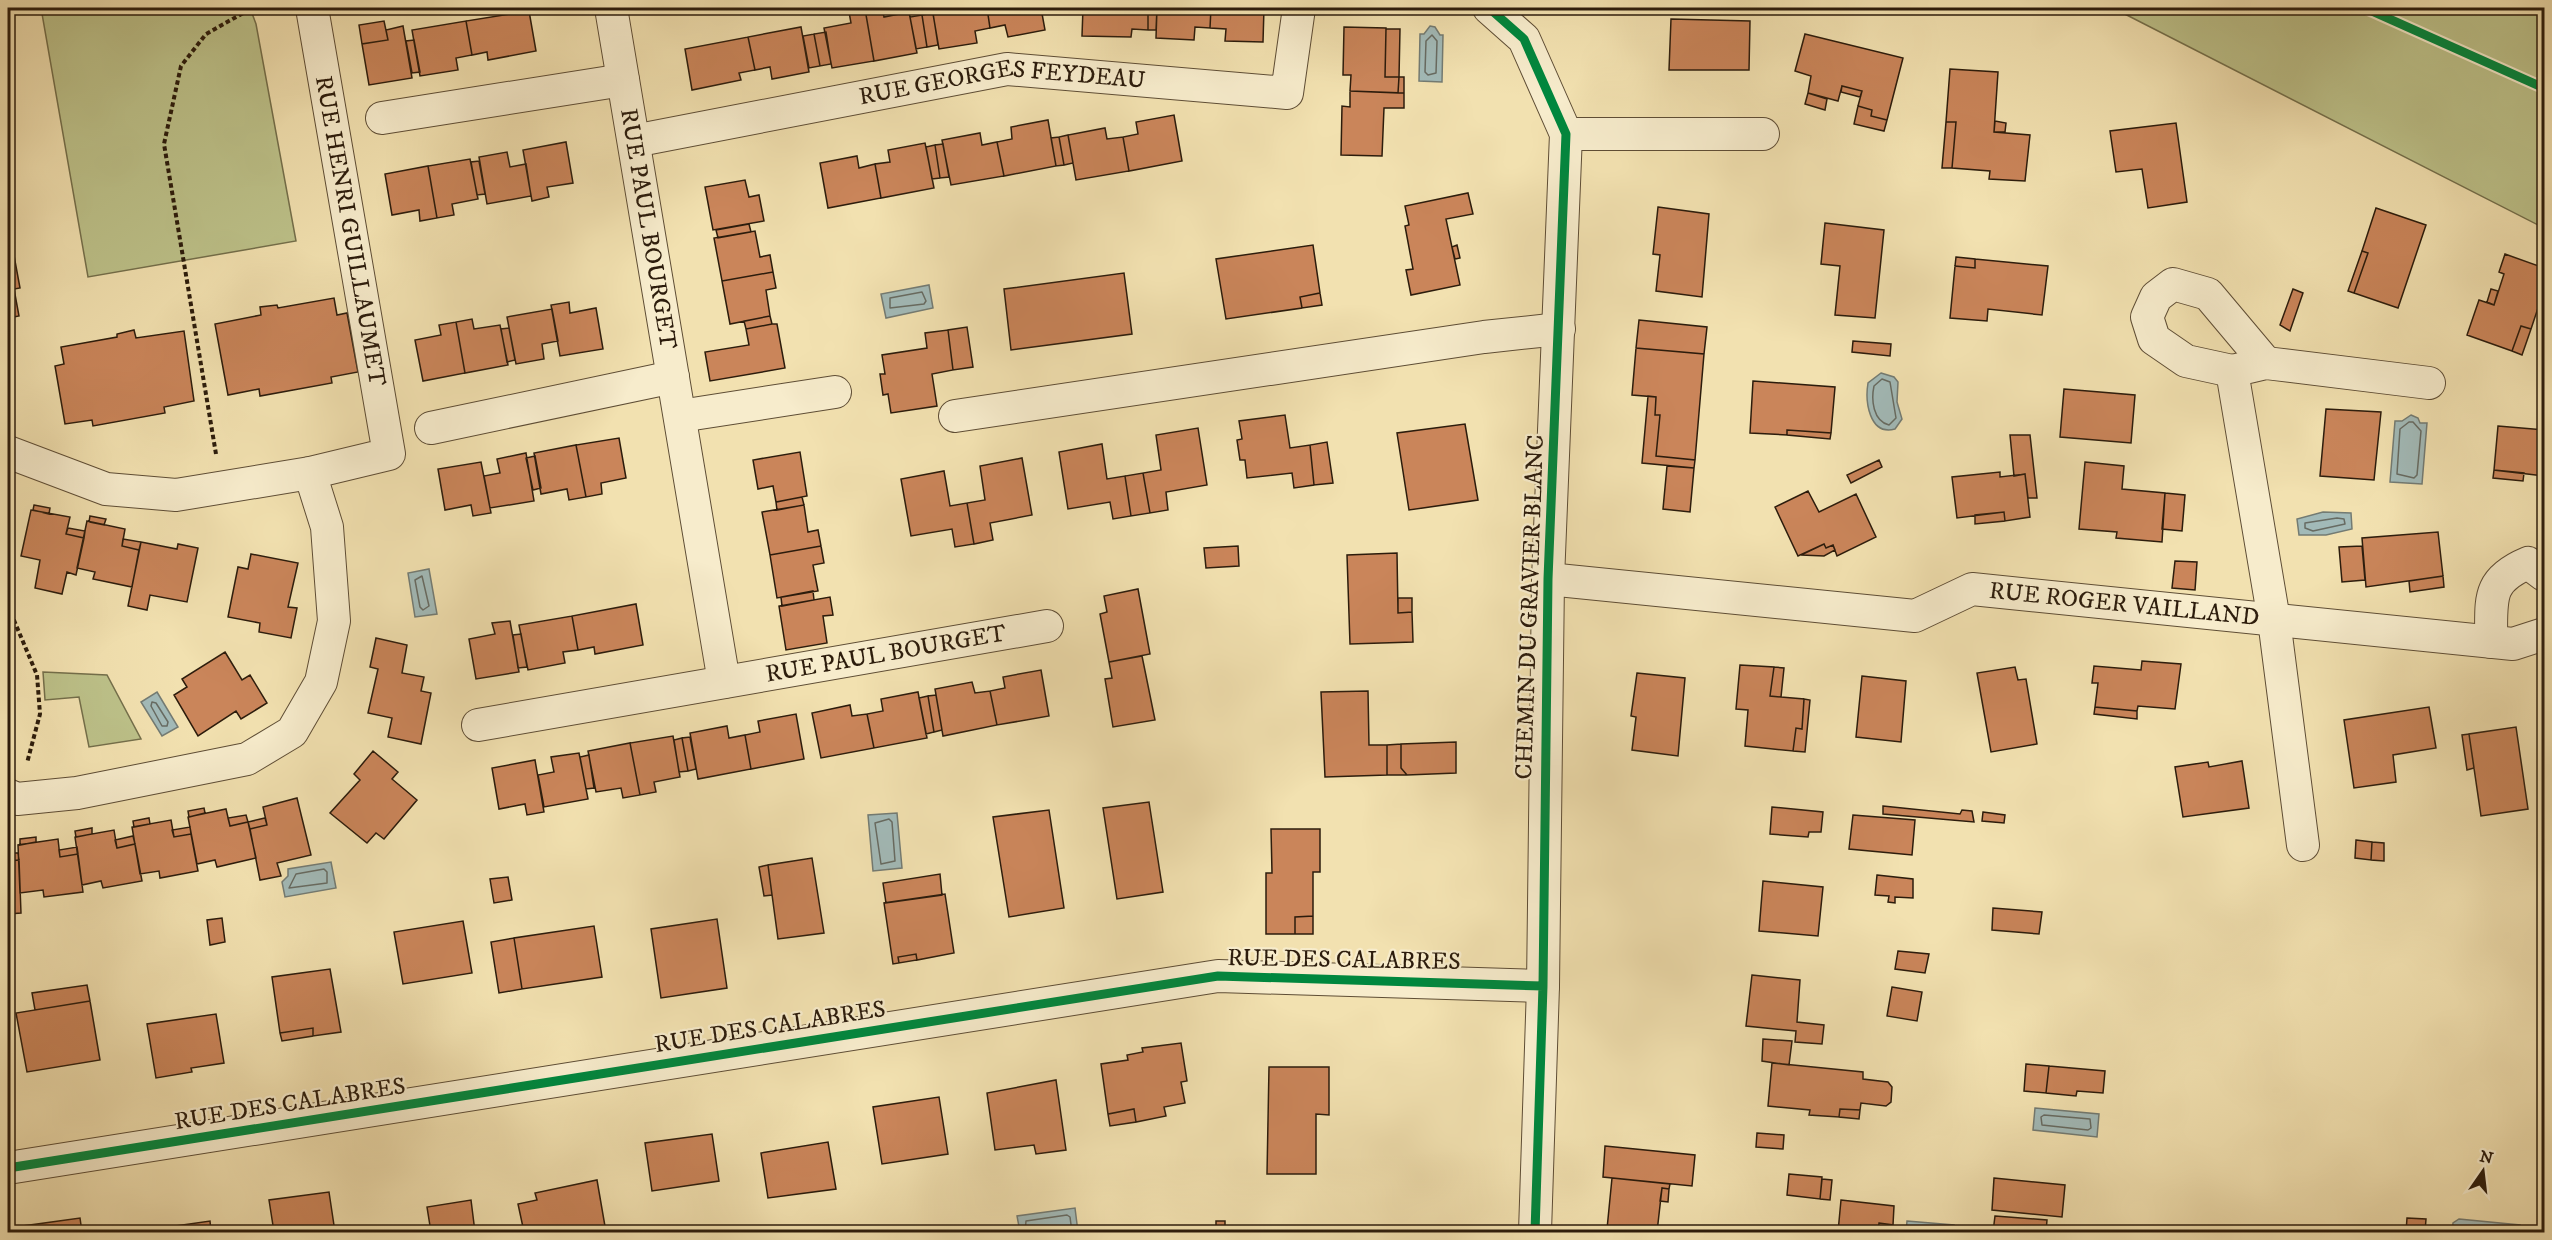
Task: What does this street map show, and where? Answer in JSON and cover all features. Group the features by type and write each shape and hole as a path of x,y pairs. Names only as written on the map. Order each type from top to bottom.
{"street":[{"name":"RUE HENRI GUILLAUMET","path":"310,472 388,454 312,8"},
{"name":"RUE PAUL BOURGET","path":"611,8 724,682"},
{"name":"RUE GEORGES FEYDEAU","path":"633,141 1007,69 1287,93 1299,8"},
{"name":"CHEMIN DU GRAVIER BLANC","path":"1489,8 1524,39 1566,134 1548,579 1543,986 1535,1233"},
{"name":"RUE PAUL BOURGET","path":"382,118 623,80"},
{"path":"1566,134 1763,134"},
{"path":"2266,363 2208,294 2173,284 2156,297 2147,317 2154,339 2186,361 2232,371 2266,363 2429,383"},
{"path":"955,416 1484,337 1559,329"},
{"path":"2232,371 2274,620 2303,845"},
{"name":"RUE PAUL BOURGET","path":"431,428 673,377"},
{"path":"680,416 835,392"},
{"path":"8,452 106,489 176,495 310,472 327,527 334,621 321,682 292,732 247,759 76,793 12,797"},
{"path":"2491,642 2493,594 2506,572 2528,563 2544,575"},
{"name":"RUE ROGER VAILLAND","path":"1548,579 1915,616 1972,589 2513,644 2544,634"},
{"name":"RUE PAUL BOURGET","path":"478,725 1047,626"},
{"name":"RUE DES CALABRES","path":"8,1168 1218,976 1543,986"}],"path":[{"path":"222,487 164,144 181,66 206,34 252,8"},
{"path":"8,606 37,675 40,714 12,797"}],"green space":[{"path":"41,8 250,8 256,24 296,241 88,277"},
{"path":"2113,8 2544,8 2544,228"},
{"path":"43,672 107,675 141,739 89,747 79,697 45,700"}],"water":[{"path":"1430,26 1435,27 1440,35 1443,35 1442,82 1419,81 1420,34 1424,34"},
{"path":"929,285 933,308 886,318 881,294"},
{"path":"1881,373 1894,377 1898,382 1897,402 1902,419 1895,429 1886,430 1879,427 1874,422 1868,407 1868,383"},
{"path":"2411,415 2418,418 2420,423 2427,423 2422,484 2390,482 2395,421 2402,421"},
{"path":"2323,512 2351,513 2352,529 2326,535 2299,535 2297,519"},
{"path":"429,569 437,614 415,617 408,573"},
{"path":"157,692 178,727 162,736 141,702"},
{"path":"897,813 902,868 873,871 868,815"},
{"path":"331,862 336,888 285,897 282,882 288,876 288,869"},
{"path":"2035,1108 2099,1114 2097,1137 2033,1130"},
{"path":"1075,1208 1078,1232 1020,1232 1017,1216"},
{"path":"2459,1219 2520,1225 2519,1232 2452,1232 2453,1223"},
{"path":"1907,1221 1954,1225 1953,1232 1906,1232"}],"building":[{"path":"882,8 884,17 909,12 917,53 874,61 865,9"},
{"path":"932,8 987,8 990,28 975,31 977,43 939,49"},
{"path":"987,8 1041,8 1045,30 1008,37 1005,25 990,28"},
{"path":"1083,8 1148,8 1148,30 1132,29 1131,37 1082,36"},
{"path":"1148,8 1157,8 1156,30 1148,30"},
{"path":"1157,8 1211,8 1210,28 1195,27 1194,40 1156,38"},
{"path":"1211,8 1264,8 1263,42 1225,41 1226,29 1210,28"},
{"path":"865,9 874,61 832,68 824,28 851,23 849,12"},
{"path":"529,11 536,51 488,60 487,52 472,55 466,21"},
{"path":"933,13 938,45 927,47 922,15"},
{"path":"922,15 927,47 916,49 910,17"},
{"path":"1671,19 1750,21 1749,70 1669,70"},
{"path":"384,21 388,40 362,44 359,25"},
{"path":"466,21 472,55 456,58 458,70 420,76 412,30"},
{"path":"403,26 412,78 369,85 362,44 388,40 386,30"},
{"path":"801,27 809,72 772,79 770,67 755,70 748,37"},
{"path":"1344,27 1386,28 1385,77 1399,77 1398,93 1350,91 1351,75 1343,75"},
{"path":"1386,29 1400,29 1399,77 1385,77"},
{"path":"826,32 831,64 820,66 814,34"},
{"path":"814,34 820,66 809,68 803,36"},
{"path":"1805,34 1903,58 1887,120 1871,116 1872,110 1858,106 1862,91 1842,86 1838,101 1808,93 1811,76 1795,71"},
{"path":"748,37 755,70 739,73 741,80 692,90 685,49"},
{"path":"414,40 420,72 412,73 406,41"},
{"path":"1950,69 1998,72 1994,132 2030,135 2025,181 1989,179 1990,171 1952,168 1956,122 1946,122"},
{"path":"1399,77 1404,77 1404,93 1398,93"},
{"path":"1842,86 1862,91 1860,97 1841,92"},
{"path":"1350,91 1404,93 1404,108 1384,108 1382,156 1341,155 1342,106 1350,107"},
{"path":"1808,93 1827,99 1825,110 1805,104"},
{"path":"1858,106 1872,110 1871,116 1887,120 1884,131 1854,124"},
{"path":"1174,115 1182,161 1129,171 1123,137 1138,134 1136,122"},
{"path":"1048,120 1056,166 1004,176 997,142 1012,139 1011,127"},
{"path":"1995,121 2006,123 2005,132 1994,132"},
{"path":"1946,122 1956,122 1952,168 1942,168"},
{"path":"2176,123 2187,202 2148,208 2142,169 2116,172 2110,131"},
{"path":"1105,128 1107,139 1123,137 1129,171 1076,180 1068,135"},
{"path":"980,133 982,145 997,142 1004,176 951,185 942,140"},
{"path":"1068,135 1073,163 1064,165 1059,137"},
{"path":"1059,137 1064,165 1056,166 1051,138"},
{"path":"566,142 573,183 547,187 549,197 532,201 523,150"},
{"path":"925,143 934,188 881,198 875,164 890,162 888,150"},
{"path":"943,144 949,177 940,178 935,145"},
{"path":"935,145 940,178 932,179 926,147"},
{"path":"507,152 510,167 526,164 531,196 487,204 479,157"},
{"path":"857,156 859,168 875,164 881,198 828,208 820,163"},
{"path":"470,159 478,199 452,204 454,215 437,218 428,166"},
{"path":"479,161 485,194 477,195 471,162"},
{"path":"428,166 437,218 420,221 419,210 392,215 385,174"},
{"path":"745,180 749,197 759,195 764,221 713,230 705,187"},
{"path":"1468,193 1473,214 1446,219 1460,285 1411,295 1406,270 1413,269 1405,226 1409,225 1405,206"},
{"path":"1658,207 1709,214 1702,297 1656,291 1660,255 1653,254"},
{"path":"2376,208 2426,225 2398,308 2354,293 2368,253 2362,251"},
{"path":"8,223 20,288 14,289 19,316 8,318"},
{"path":"1825,223 1884,230 1875,318 1835,315 1840,266 1821,264"},
{"path":"749,224 751,232 718,238 716,230"},
{"path":"755,231 760,257 770,255 773,272 722,281 714,238"},
{"path":"1313,245 1320,293 1300,297 1302,308 1226,319 1216,259"},
{"path":"1457,245 1460,258 1455,259 1452,247"},
{"path":"2362,251 2368,253 2354,293 2348,291"},
{"path":"2505,254 2544,268 2544,290 2531,329 2521,326 2512,351 2467,335 2479,300 2494,305 2504,274 2499,272"},
{"path":"1956,257 1975,259 1975,268 1955,266"},
{"path":"1975,259 2048,266 2042,315 1988,309 1987,321 1950,318 1955,266 1975,268"},
{"path":"773,272 776,288 766,290 770,316 730,324 722,281"},
{"path":"1124,273 1132,334 1011,350 1004,289"},
{"path":"2293,289 2303,293 2290,331 2280,325"},
{"path":"2491,289 2498,291 2494,305 2487,302"},
{"path":"1320,293 1322,305 1302,308 1300,297"},
{"path":"334,298 337,315 347,313 358,372 331,377 332,383 260,396 259,389 228,395 215,324 261,315 260,307 277,305 278,308"},
{"path":"569,302 570,313 596,308 603,349 560,356 551,305"},
{"path":"552,309 558,341 542,344 544,359 516,364 507,317"},
{"path":"770,316 772,324 746,329 744,321"},
{"path":"472,319 474,329 500,325 508,365 465,373 456,322"},
{"path":"1639,320 1707,327 1704,354 1636,348"},
{"path":"456,322 465,373 423,381 415,340 441,335 439,325"},
{"path":"777,324 785,368 710,381 705,352 749,345 746,329"},
{"path":"2521,326 2531,329 2522,355 2512,351"},
{"path":"967,327 973,367 953,370 948,330"},
{"path":"509,328 515,360 507,362 501,329"},
{"path":"134,330 136,338 184,331 194,401 164,407 165,413 93,426 92,420 65,424 55,366 64,364 61,347 117,337 117,334"},
{"path":"948,330 953,370 932,374 937,406 891,413 888,394 883,395 880,374 885,374 882,355 927,348 925,333"},
{"path":"1853,341 1891,344 1890,356 1852,352"},
{"path":"1636,348 1704,354 1695,460 1656,456 1660,415 1655,415 1656,397 1632,395"},
{"path":"1753,381 1835,387 1831,433 1787,430 1787,435 1750,433"},
{"path":"2064,389 2135,395 2131,443 2060,437"},
{"path":"1648,396 1656,397 1655,415 1660,415 1656,456 1695,460 1694,468 1642,463"},
{"path":"2326,409 2381,412 2374,480 2320,476"},
{"path":"1285,415 1290,448 1310,445 1314,485 1294,488 1292,473 1247,478 1245,460 1240,460 1237,440 1242,439 1239,421"},
{"path":"1465,424 1478,500 1409,510 1397,433"},
{"path":"2498,426 2544,430 2544,476 2494,470"},
{"path":"1198,428 1207,485 1166,492 1168,510 1150,513 1143,473 1161,470 1156,435"},
{"path":"1787,430 1831,433 1830,439 1787,435"},
{"path":"2010,435 2030,435 2037,498 2028,498 2025,474 2014,476"},
{"path":"619,438 626,478 601,483 602,494 586,497 576,445"},
{"path":"1327,442 1333,483 1314,485 1310,445"},
{"path":"1102,444 1107,479 1125,476 1131,516 1113,519 1110,502 1068,509 1059,452"},
{"path":"576,445 586,497 569,500 567,489 541,494 534,453"},
{"path":"800,452 807,496 776,502 773,486 758,489 753,460"},
{"path":"526,453 534,501 490,508 484,476 500,473 497,459"},
{"path":"535,456 541,488 533,490 526,458"},
{"path":"1022,458 1032,515 990,523 993,540 974,544 967,503 985,500 980,466"},
{"path":"1879,460 1882,467 1851,483 1847,475"},
{"path":"481,462 491,513 473,516 471,505 445,510 438,469"},
{"path":"2085,462 2124,466 2122,489 2165,493 2162,542 2116,538 2117,532 2079,529"},
{"path":"1667,466 1694,468 1690,512 1663,509"},
{"path":"2494,470 2524,473 2523,481 2493,478"},
{"path":"944,471 950,506 967,503 974,544 955,547 952,529 911,536 901,479"},
{"path":"2000,472 2000,477 2025,474 2030,517 2005,521 2004,512 1957,518 1952,477"},
{"path":"1143,473 1150,513 1131,516 1125,476"},
{"path":"1808,491 1819,512 1856,494 1876,537 1837,556 1833,545 1826,548 1824,544 1798,556 1775,507"},
{"path":"2165,493 2185,495 2182,531 2162,529"},
{"path":"802,497 804,505 777,510 776,502"},
{"path":"34,505 50,508 49,514 33,510"},
{"path":"804,505 808,532 818,530 821,546 770,555 762,512"},
{"path":"31,510 70,517 66,534 84,538 76,575 67,572 62,594 35,588 40,560 21,556"},
{"path":"2004,512 2005,521 1975,524 1975,515"},
{"path":"90,516 106,519 104,525 89,522"},
{"path":"87,521 125,529 122,546 139,550 132,587 93,579 95,572 77,568"},
{"path":"68,528 85,531 84,538 66,534"},
{"path":"2438,532 2443,576 2366,587 2362,538"},
{"path":"123,539 141,542 139,550 122,546"},
{"path":"141,542 177,549 178,544 198,548 187,602 150,595 147,610 128,606"},
{"path":"1824,544 1826,548 1833,545 1835,550 1824,556 1801,555"},
{"path":"821,546 824,563 813,565 818,591 777,598 770,555"},
{"path":"1238,546 1239,566 1206,568 1204,548"},
{"path":"2362,546 2365,580 2342,582 2339,547"},
{"path":"1397,553 1398,613 1412,612 1413,642 1350,644 1347,555"},
{"path":"251,554 298,563 288,607 297,608 291,638 259,632 260,623 228,617 238,567 248,569"},
{"path":"2175,561 2197,562 2195,590 2172,588"},
{"path":"2443,576 2444,587 2410,592 2409,581"},
{"path":"1138,589 1150,654 1109,662 1100,614 1107,612 1104,596"},
{"path":"813,591 814,600 782,606 781,597"},
{"path":"830,597 833,615 823,616 827,643 786,650 779,606"},
{"path":"1398,598 1412,598 1412,612 1398,613"},
{"path":"636,604 643,645 595,654 594,647 578,650 572,616"},
{"path":"572,616 578,650 563,652 565,663 528,670 519,625"},
{"path":"510,621 519,672 476,679 469,639 495,634 492,623"},
{"path":"521,634 527,667 518,668 513,635"},
{"path":"376,638 407,645 402,673 424,677 421,691 431,693 421,744 388,737 392,718 368,713 378,669 370,667"},
{"path":"225,652 242,680 250,675 267,703 241,719 236,711 198,736 174,695 187,687 182,679"},
{"path":"1142,656 1155,720 1113,727 1105,679 1112,678 1109,662"},
{"path":"2142,661 2181,664 2175,709 2138,706 2137,711 2095,707 2098,683 2092,683 2094,666 2141,670"},
{"path":"1740,665 1774,667 1770,696 1804,699 1802,729 1796,728 1793,751 1745,746 1748,710 1736,709"},
{"path":"1774,667 1784,668 1781,697 1770,696"},
{"path":"2015,667 2018,680 2026,679 2037,744 1991,752 1977,673"},
{"path":"1041,670 1049,716 997,725 990,691 1005,688 1003,677"},
{"path":"1637,673 1685,678 1678,756 1632,750 1636,717 1631,716"},
{"path":"1862,676 1906,681 1901,742 1856,737"},
{"path":"972,682 975,693 990,691 997,725 943,736 935,689"},
{"path":"1368,691 1369,745 1387,745 1387,775 1325,777 1321,692"},
{"path":"918,692 927,738 874,748 867,714 883,711 881,699"},
{"path":"936,695 942,730 934,732 928,696"},
{"path":"928,696 934,732 926,734 919,698"},
{"path":"1804,699 1810,700 1805,752 1793,751 1796,728 1802,729"},
{"path":"850,705 852,716 867,714 874,748 821,758 812,713"},
{"path":"2095,707 2137,711 2137,719 2094,714"},
{"path":"2429,707 2436,748 2393,755 2396,782 2354,788 2344,720"},
{"path":"796,714 804,759 751,769 745,735 760,732 758,721"},
{"path":"727,726 729,738 745,735 751,769 698,779 690,733"},
{"path":"2516,727 2528,809 2481,816 2469,734"},
{"path":"2469,734 2474,768 2467,770 2462,735"},
{"path":"673,736 680,777 654,782 656,792 640,795 630,743"},
{"path":"690,737 696,769 688,771 682,738"},
{"path":"682,738 688,771 679,772 674,740"},
{"path":"1456,742 1456,773 1407,775 1401,768 1401,744"},
{"path":"630,743 640,795 623,798 621,788 596,792 588,751"},
{"path":"1401,744 1401,768 1407,775 1387,775 1387,745"},
{"path":"373,751 398,772 392,779 417,800 384,839 376,833 367,843 330,813 360,780 354,774"},
{"path":"579,753 588,799 544,807 538,775 554,772 551,757"},
{"path":"589,755 594,788 586,789 580,757"},
{"path":"535,760 544,812 527,815 525,804 499,809 492,768"},
{"path":"2242,761 2249,808 2183,817 2175,767 2208,762 2209,767"},
{"path":"297,798 311,855 277,863 281,876 260,880 250,829 267,825 263,807"},
{"path":"1149,802 1163,892 1117,899 1103,808"},
{"path":"1883,806 1960,814 1962,810 1972,811 1974,822 1883,814"},
{"path":"1772,807 1823,812 1821,832 1809,832 1808,837 1770,834"},
{"path":"204,808 205,813 189,817 188,811"},
{"path":"226,809 230,826 248,822 256,858 217,867 215,860 197,864 188,817"},
{"path":"1049,810 1064,908 1009,917 993,817"},
{"path":"1983,812 2005,815 2004,823 1982,821"},
{"path":"246,815 248,822 230,826 228,818"},
{"path":"1853,815 1915,820 1912,855 1849,849"},
{"path":"149,818 150,824 134,827 133,821"},
{"path":"265,818 267,825 250,829 248,822"},
{"path":"171,820 174,837 191,834 198,871 160,878 159,871 140,874 132,827"},
{"path":"190,827 191,834 174,837 172,830"},
{"path":"92,828 92,834 76,837 75,831"},
{"path":"1271,829 1320,829 1320,872 1313,872 1313,916 1295,917 1295,934 1266,934 1266,873 1272,873"},
{"path":"114,830 117,848 135,844 142,881 103,888 101,881 82,885 75,837"},
{"path":"133,836 135,844 117,848 115,840"},
{"path":"36,837 36,842 20,845 20,839"},
{"path":"58,839 60,857 78,854 83,892 44,897 43,890 20,893 18,845"},
{"path":"2356,840 2372,842 2371,860 2355,858"},
{"path":"2372,842 2384,843 2384,861 2371,860"},
{"path":"77,847 78,854 60,857 59,850"},
{"path":"8,853 18,853 19,860 8,861"},
{"path":"812,858 824,933 778,939 768,865"},
{"path":"19,860 21,913 8,914 8,861"},
{"path":"768,865 772,895 764,896 759,867"},
{"path":"940,874 942,895 886,903 883,883"},
{"path":"1877,875 1913,879 1913,898 1895,897 1895,903 1888,902 1889,896 1875,895"},
{"path":"508,877 512,900 494,903 490,879"},
{"path":"1763,881 1823,887 1818,936 1759,931"},
{"path":"945,894 954,953 917,960 916,954 898,957 899,963 893,964 884,903"},
{"path":"1993,908 2042,912 2039,934 1992,930"},
{"path":"1313,916 1313,934 1295,934 1295,917"},
{"path":"222,918 225,942 210,945 207,920"},
{"path":"717,919 727,988 661,998 651,929"},
{"path":"463,921 472,973 403,984 394,932"},
{"path":"594,926 602,977 522,989 514,938"},
{"path":"514,938 522,989 499,993 491,942"},
{"path":"1898,951 1929,954 1925,973 1895,969"},
{"path":"916,954 917,960 899,963 898,957"},
{"path":"330,969 341,1032 313,1036 313,1028 280,1033 272,977"},
{"path":"1752,975 1800,980 1797,1022 1824,1025 1822,1044 1795,1042 1796,1031 1746,1026"},
{"path":"87,985 90,1001 35,1010 32,993"},
{"path":"1892,987 1922,992 1917,1021 1887,1016"},
{"path":"90,1001 100,1060 27,1072 16,1013"},
{"path":"216,1014 224,1063 191,1068 192,1072 156,1078 147,1024"},
{"path":"313,1028 313,1036 282,1041 280,1033"},
{"path":"1763,1039 1792,1041 1789,1065 1762,1061"},
{"path":"1181,1043 1187,1081 1181,1082 1185,1103 1164,1107 1166,1116 1136,1122 1134,1109 1108,1114 1101,1064 1128,1060 1127,1055 1143,1052 1142,1048"},
{"path":"1772,1063 1863,1072 1863,1079 1888,1082 1892,1087 1891,1102 1886,1106 1861,1103 1860,1110 1840,1109 1839,1117 1809,1115 1810,1110 1768,1106"},
{"path":"2026,1064 2049,1066 2046,1093 2024,1091"},
{"path":"2049,1066 2105,1071 2103,1093 2077,1091 2076,1096 2046,1093"},
{"path":"1269,1067 1329,1067 1329,1115 1316,1114 1316,1174 1267,1174"},
{"path":"1056,1080 1066,1150 1036,1154 1034,1145 995,1150 987,1093"},
{"path":"939,1097 948,1154 882,1164 873,1107"},
{"path":"1134,1109 1136,1122 1110,1126 1108,1114"},
{"path":"1840,1109 1860,1110 1859,1119 1839,1117"},
{"path":"1757,1133 1784,1135 1783,1149 1756,1147"},
{"path":"712,1134 719,1181 652,1191 645,1143"},
{"path":"828,1142 836,1189 768,1198 761,1153"},
{"path":"1605,1146 1695,1155 1692,1186 1603,1177"},
{"path":"1789,1174 1822,1177 1820,1199 1787,1195"},
{"path":"1612,1178 1670,1184 1669,1189 1662,1188 1657,1232 1607,1229"},
{"path":"1994,1178 2065,1185 2062,1217 1992,1210"},
{"path":"1822,1179 1832,1180 1830,1200 1820,1199"},
{"path":"597,1180 606,1232 524,1232 518,1204 537,1200 535,1193"},
{"path":"1662,1188 1669,1189 1668,1202 1660,1201"},
{"path":"329,1192 335,1232 274,1232 269,1200"},
{"path":"471,1200 475,1232 431,1232 427,1207"},
{"path":"1841,1200 1894,1206 1893,1225 1879,1223 1878,1232 1838,1232"},
{"path":"1995,1216 2047,1220 2046,1232 1993,1232"},
{"path":"80,1218 82,1232 24,1232 23,1226"},
{"path":"2407,1218 2426,1219 2425,1232 2406,1232"},
{"path":"210,1221 211,1232 170,1232 169,1227"},
{"path":"1216,1221 1225,1221 1225,1232 1216,1232"},
{"path":"1879,1223 1893,1225 1892,1232 1878,1232"},
{"path":"169,1227 170,1232 149,1232 148,1229"}],"cycle path":[{"path":"1489,8 1524,39 1566,134 1548,579 1543,986 1535,1232"},
{"path":"2365,8 2544,88"},
{"path":"8,1168 1218,976 1543,986"}]}
